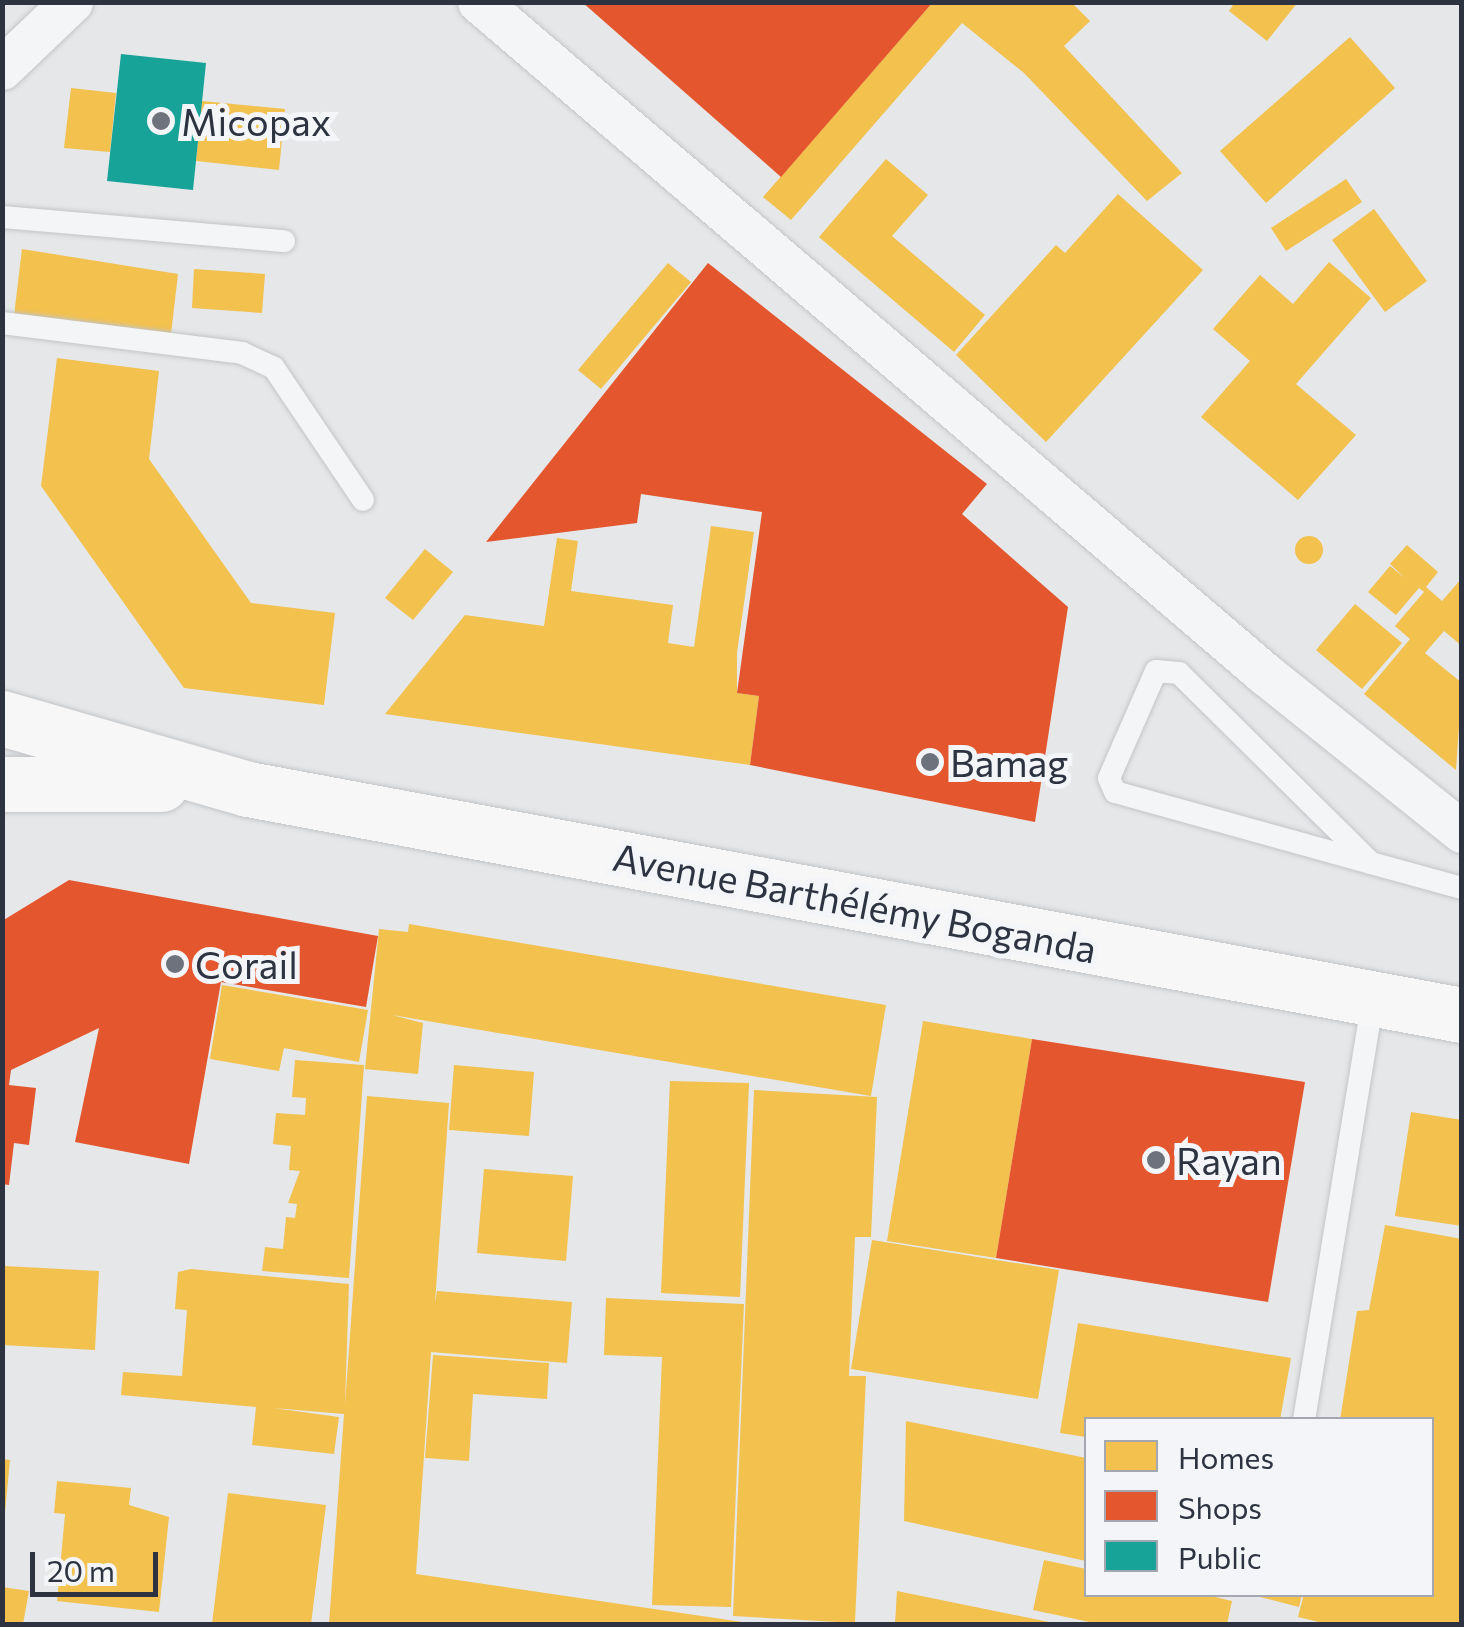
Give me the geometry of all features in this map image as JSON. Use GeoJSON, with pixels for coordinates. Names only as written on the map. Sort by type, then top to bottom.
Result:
{"type":"FeatureCollection","features":[{"type":"Feature","properties":{"kind":"main road","name":"Avenue Barthélémy Boganda"},"geometry":{"type":"LineString","coordinates":[[2,718],[248,790],[1462,1015]]}},
{"type":"Feature","properties":{"kind":"main road","name":"Avenue Barthélémy Boganda"},"geometry":{"type":"LineString","coordinates":[[2,784],[248,790]]}},
{"type":"Feature","properties":{"kind":"street"},"geometry":{"type":"LineString","coordinates":[[2,69],[72,2]]}},
{"type":"Feature","properties":{"kind":"street"},"geometry":{"type":"LineString","coordinates":[[479,2],[1265,674],[1462,832]]}},
{"type":"Feature","properties":{"kind":"lane"},"geometry":{"type":"LineString","coordinates":[[2,217],[284,241]]}},
{"type":"Feature","properties":{"kind":"lane"},"geometry":{"type":"LineString","coordinates":[[2,323],[242,353],[274,368],[363,500]]}},
{"type":"Feature","properties":{"kind":"lane"},"geometry":{"type":"LineString","coordinates":[[1372,863],[1179,672],[1156,670],[1110,778],[1115,792],[1462,888]]}},
{"type":"Feature","properties":{"kind":"lane"},"geometry":{"type":"LineString","coordinates":[[1304,1417],[1373,999]]}},
{"type":"Feature","properties":{"kind":"building: Homes"},"geometry":{"type":"Polygon","coordinates":[[[933,2],[1071,2],[1090,21],[1064,46],[1182,173],[1147,201],[1024,73],[962,23],[791,220],[763,197],[933,2]]]}},
{"type":"Feature","properties":{"kind":"building: Homes"},"geometry":{"type":"Polygon","coordinates":[[[1235,2],[1298,2],[1267,41],[1229,11],[1235,2]]]}},
{"type":"Feature","properties":{"kind":"building: Homes"},"geometry":{"type":"Polygon","coordinates":[[[1350,37],[1395,88],[1266,203],[1220,151],[1350,37]]]}},
{"type":"Feature","properties":{"kind":"building: Homes"},"geometry":{"type":"Polygon","coordinates":[[[71,88],[116,93],[110,152],[64,148],[71,88]]]}},
{"type":"Feature","properties":{"kind":"building: Homes"},"geometry":{"type":"Polygon","coordinates":[[[202,101],[285,109],[279,170],[196,161],[202,101]]]}},
{"type":"Feature","properties":{"kind":"building: Homes"},"geometry":{"type":"Polygon","coordinates":[[[886,159],[928,195],[892,236],[985,315],[954,352],[819,237],[886,159]]]}},
{"type":"Feature","properties":{"kind":"building: Homes"},"geometry":{"type":"Polygon","coordinates":[[[1346,179],[1362,202],[1286,251],[1271,228],[1346,179]]]}},
{"type":"Feature","properties":{"kind":"building: Homes"},"geometry":{"type":"Polygon","coordinates":[[[1118,194],[1203,270],[1046,442],[956,355],[1056,245],[1065,253],[1118,194]]]}},
{"type":"Feature","properties":{"kind":"building: Homes"},"geometry":{"type":"Polygon","coordinates":[[[1374,209],[1427,281],[1385,312],[1332,240],[1374,209]]]}},
{"type":"Feature","properties":{"kind":"building: Homes"},"geometry":{"type":"Polygon","coordinates":[[[22,249],[178,274],[170,343],[13,324],[22,249]]]}},
{"type":"Feature","properties":{"kind":"building: Homes"},"geometry":{"type":"Polygon","coordinates":[[[1329,262],[1371,298],[1296,384],[1356,435],[1298,500],[1201,417],[1250,361],[1213,329],[1260,275],[1293,304],[1329,262]]]}},
{"type":"Feature","properties":{"kind":"building: Homes"},"geometry":{"type":"Polygon","coordinates":[[[668,263],[691,282],[601,389],[578,370],[668,263]]]}},
{"type":"Feature","properties":{"kind":"building: Homes"},"geometry":{"type":"Polygon","coordinates":[[[194,269],[265,274],[262,313],[192,308],[194,269]]]}},
{"type":"Feature","properties":{"kind":"building: Homes"},"geometry":{"type":"Polygon","coordinates":[[[57,358],[159,371],[149,459],[251,603],[335,613],[324,705],[184,688],[41,486],[57,358]]]}},
{"type":"Feature","properties":{"kind":"building: Homes"},"geometry":{"type":"Polygon","coordinates":[[[711,526],[754,532],[737,653],[737,693],[759,696],[750,765],[385,714],[465,615],[544,626],[557,538],[578,541],[571,591],[673,605],[668,643],[694,647],[711,526]]]}},
{"type":"Feature","properties":{"kind":"building: Homes"},"geometry":{"type":"Polygon","coordinates":[[[1309,536],[1319,540],[1323,550],[1319,560],[1309,564],[1299,560],[1295,550],[1299,540],[1309,536]]]}},
{"type":"Feature","properties":{"kind":"building: Homes"},"geometry":{"type":"Polygon","coordinates":[[[1407,545],[1438,572],[1426,587],[1442,601],[1462,578],[1462,646],[1444,631],[1425,653],[1462,683],[1456,770],[1364,694],[1410,639],[1395,626],[1424,592],[1419,588],[1396,615],[1368,592],[1390,566],[1405,578],[1390,564],[1407,545]]]}},
{"type":"Feature","properties":{"kind":"building: Homes"},"geometry":{"type":"Polygon","coordinates":[[[425,549],[453,572],[413,620],[385,598],[425,549]]]}},
{"type":"Feature","properties":{"kind":"building: Homes"},"geometry":{"type":"Polygon","coordinates":[[[1355,604],[1402,643],[1362,689],[1316,650],[1355,604]]]}},
{"type":"Feature","properties":{"kind":"building: Homes"},"geometry":{"type":"Polygon","coordinates":[[[409,924],[886,1005],[871,1096],[392,1015],[423,1023],[418,1074],[365,1069],[379,929],[408,932],[409,924]]]}},
{"type":"Feature","properties":{"kind":"building: Homes"},"geometry":{"type":"Polygon","coordinates":[[[222,985],[368,1010],[359,1062],[284,1048],[279,1071],[210,1059],[222,985]]]}},
{"type":"Feature","properties":{"kind":"building: Homes"},"geometry":{"type":"Polygon","coordinates":[[[923,1021],[1032,1039],[996,1258],[887,1241],[923,1021]]]}},
{"type":"Feature","properties":{"kind":"building: Homes"},"geometry":{"type":"Polygon","coordinates":[[[295,1060],[364,1065],[349,1278],[262,1271],[265,1247],[283,1249],[286,1217],[295,1218],[297,1204],[288,1203],[300,1171],[289,1170],[291,1146],[273,1144],[276,1113],[305,1115],[306,1098],[292,1097],[295,1060]]]}},
{"type":"Feature","properties":{"kind":"building: Homes"},"geometry":{"type":"Polygon","coordinates":[[[454,1065],[534,1072],[529,1136],[449,1130],[454,1065]]]}},
{"type":"Feature","properties":{"kind":"building: Homes"},"geometry":{"type":"Polygon","coordinates":[[[670,1081],[749,1083],[740,1297],[661,1293],[670,1081]]]}},
{"type":"Feature","properties":{"kind":"building: Homes"},"geometry":{"type":"Polygon","coordinates":[[[754,1090],[877,1097],[871,1237],[855,1237],[849,1376],[866,1376],[855,1623],[733,1616],[754,1090]]]}},
{"type":"Feature","properties":{"kind":"building: Homes"},"geometry":{"type":"Polygon","coordinates":[[[367,1096],[449,1103],[435,1303],[437,1291],[572,1302],[567,1363],[431,1352],[416,1574],[756,1624],[329,1624],[344,1414],[273,1408],[339,1417],[334,1454],[252,1445],[256,1407],[121,1395],[123,1372],[182,1376],[187,1310],[175,1309],[178,1272],[191,1269],[349,1284],[345,1405],[367,1096]]]}},
{"type":"Feature","properties":{"kind":"building: Homes"},"geometry":{"type":"Polygon","coordinates":[[[1411,1112],[1462,1120],[1462,1226],[1395,1216],[1411,1112]]]}},
{"type":"Feature","properties":{"kind":"building: Homes"},"geometry":{"type":"Polygon","coordinates":[[[484,1169],[573,1176],[566,1261],[477,1253],[484,1169]]]}},
{"type":"Feature","properties":{"kind":"building: Homes"},"geometry":{"type":"Polygon","coordinates":[[[1385,1225],[1462,1239],[1462,1624],[1327,1624],[1298,1617],[1303,1597],[1434,1597],[1434,1417],[1340,1417],[1357,1311],[1369,1310],[1385,1225]]]}},
{"type":"Feature","properties":{"kind":"building: Homes"},"geometry":{"type":"Polygon","coordinates":[[[872,1240],[1059,1270],[1038,1399],[851,1369],[872,1240]]]}},
{"type":"Feature","properties":{"kind":"building: Homes"},"geometry":{"type":"Polygon","coordinates":[[[4,1266],[99,1271],[95,1350],[2,1345],[4,1266]]]}},
{"type":"Feature","properties":{"kind":"building: Homes"},"geometry":{"type":"Polygon","coordinates":[[[606,1298],[744,1304],[731,1607],[652,1605],[662,1357],[604,1355],[606,1298]]]}},
{"type":"Feature","properties":{"kind":"building: Homes"},"geometry":{"type":"Polygon","coordinates":[[[1078,1323],[1291,1358],[1281,1417],[1084,1417],[1084,1437],[1060,1433],[1078,1323]]]}},
{"type":"Feature","properties":{"kind":"building: Homes"},"geometry":{"type":"Polygon","coordinates":[[[433,1355],[549,1363],[547,1399],[473,1394],[469,1461],[425,1458],[433,1355]]]}},
{"type":"Feature","properties":{"kind":"building: Homes"},"geometry":{"type":"Polygon","coordinates":[[[906,1421],[1084,1458],[1084,1561],[904,1521],[906,1421]]]}},
{"type":"Feature","properties":{"kind":"building: Homes"},"geometry":{"type":"Polygon","coordinates":[[[2,1459],[10,1460],[5,1512],[2,1512],[2,1459]]]}},
{"type":"Feature","properties":{"kind":"building: Homes"},"geometry":{"type":"Polygon","coordinates":[[[57,1481],[131,1488],[129,1505],[169,1517],[159,1612],[57,1601],[65,1514],[54,1513],[57,1481]]]}},
{"type":"Feature","properties":{"kind":"building: Homes"},"geometry":{"type":"Polygon","coordinates":[[[228,1493],[326,1505],[311,1624],[212,1624],[228,1493]]]}},
{"type":"Feature","properties":{"kind":"building: Homes"},"geometry":{"type":"Polygon","coordinates":[[[1044,1560],[1084,1569],[1084,1597],[1215,1597],[1232,1601],[1227,1624],[1099,1624],[1033,1610],[1044,1560]]]}},
{"type":"Feature","properties":{"kind":"building: Homes"},"geometry":{"type":"Polygon","coordinates":[[[2,1587],[29,1591],[23,1624],[2,1624],[2,1587]]]}},
{"type":"Feature","properties":{"kind":"building: Homes"},"geometry":{"type":"Polygon","coordinates":[[[897,1591],[1054,1623],[1054,1624],[895,1624],[897,1591]]]}},
{"type":"Feature","properties":{"kind":"building: Homes"},"geometry":{"type":"Polygon","coordinates":[[[1260,1597],[1301,1597],[1299,1607],[1260,1597]]]}},
{"type":"Feature","properties":{"kind":"building: Shops"},"geometry":{"type":"Polygon","coordinates":[[[582,2],[933,2],[781,177],[582,2]]]}},
{"type":"Feature","properties":{"kind":"building: Shops"},"geometry":{"type":"Polygon","coordinates":[[[708,263],[987,484],[962,514],[1068,607],[1035,822],[750,765],[759,696],[737,693],[762,512],[641,494],[637,523],[486,542],[708,263]]]}},
{"type":"Feature","properties":{"kind":"building: Shops"},"geometry":{"type":"Polygon","coordinates":[[[69,880],[378,936],[366,1007],[221,982],[189,1164],[75,1142],[99,1028],[11,1070],[9,1085],[36,1088],[29,1145],[14,1143],[9,1185],[2,1184],[2,921],[69,880]]]}},
{"type":"Feature","properties":{"kind":"building: Shops"},"geometry":{"type":"Polygon","coordinates":[[[1032,1039],[1305,1082],[1268,1302],[996,1258],[1032,1039]]]}},
{"type":"Feature","properties":{"kind":"building: Public"},"geometry":{"type":"Polygon","coordinates":[[[121,54],[206,63],[193,190],[107,181],[121,54]]]}},
{"type":"Feature","properties":{"kind":"place","name":"Micopax"},"geometry":{"type":"Point","coordinates":[161,121]}},
{"type":"Feature","properties":{"kind":"place","name":"Bamag"},"geometry":{"type":"Point","coordinates":[930,762]}},
{"type":"Feature","properties":{"kind":"place","name":"Corail"},"geometry":{"type":"Point","coordinates":[175,964]}},
{"type":"Feature","properties":{"kind":"place","name":"Rayan"},"geometry":{"type":"Point","coordinates":[1156,1160]}}]}
